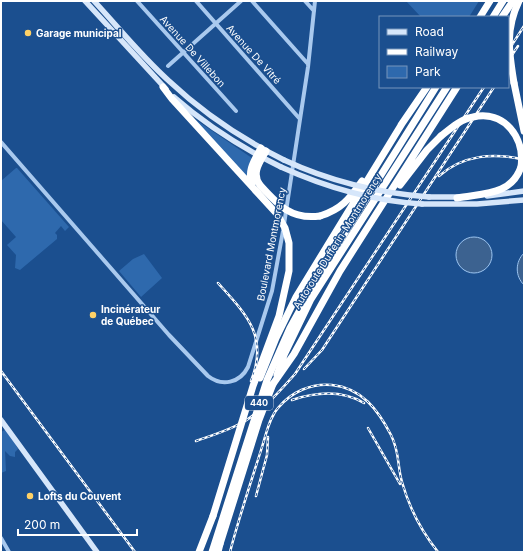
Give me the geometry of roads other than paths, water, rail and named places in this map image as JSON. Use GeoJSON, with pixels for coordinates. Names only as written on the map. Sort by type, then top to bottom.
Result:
{"type":"FeatureCollection","features":[{"type":"Feature","properties":{"kind":"highway"},"geometry":{"type":"LineString","coordinates":[[493,16],[503,1]]}},
{"type":"Feature","properties":{"kind":"highway"},"geometry":{"type":"LineString","coordinates":[[503,16],[513,1]]}},
{"type":"Feature","properties":{"kind":"highway"},"geometry":{"type":"LineString","coordinates":[[519,1],[510,24],[509,45],[514,83],[524,131]]}},
{"type":"Feature","properties":{"kind":"highway"},"geometry":{"type":"LineString","coordinates":[[480,16],[489,3]]}},
{"type":"Feature","properties":{"kind":"highway"},"geometry":{"type":"LineString","coordinates":[[163,87],[172,99],[257,188],[282,221],[289,243],[290,259],[286,288],[279,316],[253,386],[203,552]]}},
{"type":"Feature","properties":{"kind":"highway"},"geometry":{"type":"LineString","coordinates":[[264,150],[260,156],[256,170],[257,188],[289,212],[305,217],[320,216],[336,210],[350,198],[426,88]]}},
{"type":"Feature","properties":{"kind":"highway","name":"Autoroute Dufferin-Montmorency"},"geometry":{"type":"LineString","coordinates":[[212,552],[267,380],[290,328],[326,263],[435,88]]}},
{"type":"Feature","properties":{"kind":"highway","name":"Autoroute Dufferin-Montmorency"},"geometry":{"type":"LineString","coordinates":[[218,552],[259,420],[284,356],[326,263],[446,88]]}},
{"type":"Feature","properties":{"kind":"highway"},"geometry":{"type":"LineString","coordinates":[[274,384],[294,354],[340,271],[457,88]]}},
{"type":"Feature","properties":{"kind":"highway"},"geometry":{"type":"LineString","coordinates":[[364,235],[414,166],[441,136],[466,119],[474,116],[493,117],[506,123],[515,132],[522,144],[524,157],[514,181],[494,192],[457,198]]}},
{"type":"Feature","properties":{"kind":"highway"},"geometry":{"type":"LineString","coordinates":[[248,406],[276,338],[296,297],[326,263],[403,122]]}},
{"type":"Feature","properties":{"kind":"highway"},"geometry":{"type":"LineString","coordinates":[[200,552],[213,516]]}},
{"type":"Feature","properties":{"kind":"main road"},"geometry":{"type":"LineString","coordinates":[[85,1],[163,87],[206,123],[281,167],[348,191],[382,199],[422,204],[477,204],[524,200]]}},
{"type":"Feature","properties":{"kind":"main road"},"geometry":{"type":"LineString","coordinates":[[94,1],[178,90],[218,121],[264,150],[284,160],[319,174],[356,185],[400,194],[457,198],[524,191]]}},
{"type":"Feature","properties":{"kind":"main road"},"geometry":{"type":"LineString","coordinates":[[1,420],[97,552]]}},
{"type":"Feature","properties":{"kind":"street","name":"Avenue De Villebon"},"geometry":{"type":"LineString","coordinates":[[137,1],[236,111]]}},
{"type":"Feature","properties":{"kind":"street","name":"Avenue De Vitré"},"geometry":{"type":"LineString","coordinates":[[196,1],[299,119]]}},
{"type":"Feature","properties":{"kind":"street"},"geometry":{"type":"LineString","coordinates":[[168,66],[241,1]]}},
{"type":"Feature","properties":{"kind":"street"},"geometry":{"type":"LineString","coordinates":[[252,1],[308,64]]}},
{"type":"Feature","properties":{"kind":"street"},"geometry":{"type":"LineString","coordinates":[[305,1],[314,11]]}},
{"type":"Feature","properties":{"kind":"street","name":"Boulevard Montmorency"},"geometry":{"type":"LineString","coordinates":[[1,142],[169,335],[208,376],[224,383],[239,379],[245,374],[248,367],[268,305],[283,231],[308,64],[315,1]]}},
{"type":"Feature","properties":{"kind":"street"},"geometry":{"type":"LineString","coordinates":[[1,538],[3,545],[10,552]]}},
{"type":"Feature","properties":{"kind":"railway"},"geometry":{"type":"LineString","coordinates":[[509,49],[524,26]]}},
{"type":"Feature","properties":{"kind":"railway"},"geometry":{"type":"LineString","coordinates":[[509,60],[518,46]]}},
{"type":"Feature","properties":{"kind":"railway"},"geometry":{"type":"LineString","coordinates":[[196,441],[227,430],[245,421],[278,393],[295,374],[483,88]]}},
{"type":"Feature","properties":{"kind":"railway"},"geometry":{"type":"LineString","coordinates":[[304,369],[322,350],[493,88]]}},
{"type":"Feature","properties":{"kind":"railway"},"geometry":{"type":"LineString","coordinates":[[439,176],[458,164],[479,157],[501,156],[524,160]]}},
{"type":"Feature","properties":{"kind":"railway"},"geometry":{"type":"LineString","coordinates":[[218,283],[238,305],[252,327],[256,338],[256,365],[251,381]]}},
{"type":"Feature","properties":{"kind":"railway"},"geometry":{"type":"LineString","coordinates":[[1,371],[135,552]]}},
{"type":"Feature","properties":{"kind":"railway"},"geometry":{"type":"LineString","coordinates":[[230,552],[272,417],[283,402],[295,393],[309,387],[324,385],[343,387],[352,391],[368,402],[381,417],[394,441],[400,476],[408,501],[421,528],[438,552]]}},
{"type":"Feature","properties":{"kind":"railway"},"geometry":{"type":"LineString","coordinates":[[292,400],[310,395],[338,394],[364,403]]}},
{"type":"Feature","properties":{"kind":"railway"},"geometry":{"type":"LineString","coordinates":[[368,428],[400,484]]}},
{"type":"Feature","properties":{"kind":"railway"},"geometry":{"type":"LineString","coordinates":[[256,496],[267,455],[268,437]]}},
{"type":"Feature","properties":{"kind":"place","name":"Garage municipal"},"geometry":{"type":"Point","coordinates":[28,33]}},
{"type":"Feature","properties":{"kind":"place","name":"Incinérateur de Québec"},"geometry":{"type":"Point","coordinates":[93,315]}},
{"type":"Feature","properties":{"kind":"place","name":"Lofts du Couvent"},"geometry":{"type":"Point","coordinates":[30,496]}}]}
